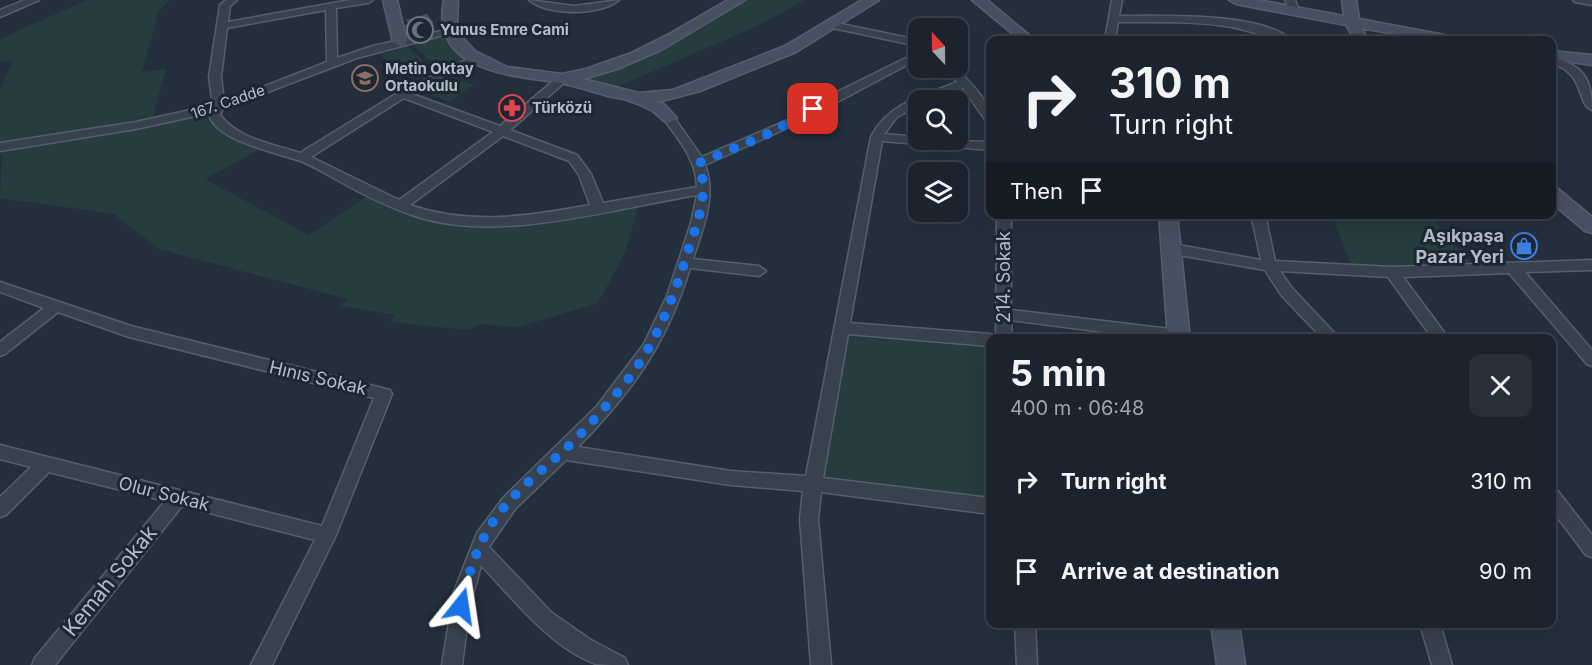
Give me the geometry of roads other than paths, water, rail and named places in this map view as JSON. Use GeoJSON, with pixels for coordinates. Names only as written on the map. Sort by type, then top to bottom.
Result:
{"type":"FeatureCollection","features":[{"type":"Feature","properties":{"kind":"main road"},"geometry":{"type":"LineString","coordinates":[[390,0],[400,42]]}},
{"type":"Feature","properties":{"kind":"main road"},"geometry":{"type":"LineString","coordinates":[[450,0],[447,13],[450,32],[461,47],[476,58],[501,70],[562,79],[630,97],[654,105],[669,118]]}},
{"type":"Feature","properties":{"kind":"main road"},"geometry":{"type":"LineString","coordinates":[[562,79],[603,71],[626,62],[681,34],[737,0]]}},
{"type":"Feature","properties":{"kind":"main road"},"geometry":{"type":"LineString","coordinates":[[630,97],[656,97],[681,92],[773,57],[805,42],[872,0]]}},
{"type":"Feature","properties":{"kind":"main road"},"geometry":{"type":"LineString","coordinates":[[979,0],[1023,36]]}},
{"type":"Feature","properties":{"kind":"main road"},"geometry":{"type":"LineString","coordinates":[[1236,0],[1292,5],[1352,23],[1427,36]]}},
{"type":"Feature","properties":{"kind":"main road"},"geometry":{"type":"LineString","coordinates":[[1349,0],[1352,23],[1360,36]]}},
{"type":"Feature","properties":{"kind":"main road"},"geometry":{"type":"LineString","coordinates":[[1556,56],[1592,60]]}},
{"type":"Feature","properties":{"kind":"main road"},"geometry":{"type":"LineString","coordinates":[[669,118],[669,105],[681,92]]}},
{"type":"Feature","properties":{"kind":"main road"},"geometry":{"type":"LineString","coordinates":[[1556,196],[1592,227]]}},
{"type":"Feature","properties":{"kind":"main road"},"geometry":{"type":"LineString","coordinates":[[1169,219],[1173,249],[1178,334]]}},
{"type":"Feature","properties":{"kind":"main road"},"geometry":{"type":"LineString","coordinates":[[1226,628],[1231,665]]}},
{"type":"Feature","properties":{"kind":"street"},"geometry":{"type":"LineString","coordinates":[[0,14],[34,0]]}},
{"type":"Feature","properties":{"kind":"street"},"geometry":{"type":"LineString","coordinates":[[232,0],[225,5],[215,78],[219,107],[214,115],[219,123],[228,129],[302,157],[400,206],[441,219],[467,223],[503,223],[705,190]]}},
{"type":"Feature","properties":{"kind":"street"},"geometry":{"type":"LineString","coordinates":[[223,26],[368,0]]}},
{"type":"Feature","properties":{"kind":"street"},"geometry":{"type":"LineString","coordinates":[[534,0],[561,9],[589,7],[614,0]]}},
{"type":"Feature","properties":{"kind":"street"},"geometry":{"type":"LineString","coordinates":[[1111,36],[1118,0]]}},
{"type":"Feature","properties":{"kind":"street"},"geometry":{"type":"LineString","coordinates":[[1578,0],[1592,2]]}},
{"type":"Feature","properties":{"kind":"street"},"geometry":{"type":"LineString","coordinates":[[331,6],[332,64]]}},
{"type":"Feature","properties":{"kind":"street"},"geometry":{"type":"LineString","coordinates":[[1114,19],[1224,24],[1277,36]]}},
{"type":"Feature","properties":{"kind":"street"},"geometry":{"type":"LineString","coordinates":[[832,25],[908,41]]}},
{"type":"Feature","properties":{"kind":"street","name":"167. Cadde"},"geometry":{"type":"LineString","coordinates":[[0,147],[171,119],[219,107],[332,64],[400,42],[410,42],[450,32]]}},
{"type":"Feature","properties":{"kind":"street"},"geometry":{"type":"LineString","coordinates":[[302,157],[404,94],[476,58]]}},
{"type":"Feature","properties":{"kind":"street"},"geometry":{"type":"LineString","coordinates":[[699,163],[774,131],[908,60]]}},
{"type":"Feature","properties":{"kind":"street"},"geometry":{"type":"LineString","coordinates":[[1556,61],[1568,65],[1581,77],[1592,106]]}},
{"type":"Feature","properties":{"kind":"street"},"geometry":{"type":"LineString","coordinates":[[960,78],[986,113]]}},
{"type":"Feature","properties":{"kind":"street"},"geometry":{"type":"LineString","coordinates":[[400,206],[502,130],[562,79]]}},
{"type":"Feature","properties":{"kind":"street"},"geometry":{"type":"LineString","coordinates":[[948,90],[965,83]]}},
{"type":"Feature","properties":{"kind":"street"},"geometry":{"type":"LineString","coordinates":[[404,94],[573,159],[585,174],[598,208]]}},
{"type":"Feature","properties":{"kind":"street"},"geometry":{"type":"LineString","coordinates":[[820,665],[809,519],[813,484],[877,137],[884,123],[893,113],[908,106]]}},
{"type":"Feature","properties":{"kind":"street"},"geometry":{"type":"LineString","coordinates":[[452,665],[453,642],[465,588],[478,549],[491,525],[509,500],[562,452],[625,383],[645,355],[673,300],[702,207],[705,190],[699,163],[669,118]]}},
{"type":"Feature","properties":{"kind":"street"},"geometry":{"type":"LineString","coordinates":[[877,137],[986,146]]}},
{"type":"Feature","properties":{"kind":"street","name":"214. Sokak"},"geometry":{"type":"LineString","coordinates":[[1004,219],[1004,334]]}},
{"type":"Feature","properties":{"kind":"street"},"geometry":{"type":"LineString","coordinates":[[1259,219],[1270,266],[1280,284],[1328,334]]}},
{"type":"Feature","properties":{"kind":"street"},"geometry":{"type":"LineString","coordinates":[[1173,249],[1270,266],[1392,272],[1592,265]]}},
{"type":"Feature","properties":{"kind":"street"},"geometry":{"type":"LineString","coordinates":[[684,263],[759,271]]}},
{"type":"Feature","properties":{"kind":"street"},"geometry":{"type":"LineString","coordinates":[[1514,269],[1592,360]]}},
{"type":"Feature","properties":{"kind":"street"},"geometry":{"type":"LineString","coordinates":[[1392,272],[1437,334]]}},
{"type":"Feature","properties":{"kind":"street","name":"Hınıs Sokak"},"geometry":{"type":"LineString","coordinates":[[0,287],[129,331],[384,394],[327,535],[261,665]]}},
{"type":"Feature","properties":{"kind":"street"},"geometry":{"type":"LineString","coordinates":[[0,350],[56,306]]}},
{"type":"Feature","properties":{"kind":"street"},"geometry":{"type":"LineString","coordinates":[[1004,314],[1155,334]]}},
{"type":"Feature","properties":{"kind":"street"},"geometry":{"type":"LineString","coordinates":[[841,328],[986,340]]}},
{"type":"Feature","properties":{"kind":"street","name":"Olur Sokak"},"geometry":{"type":"LineString","coordinates":[[0,452],[327,535]]}},
{"type":"Feature","properties":{"kind":"street"},"geometry":{"type":"LineString","coordinates":[[562,452],[731,478],[813,484],[986,506]]}},
{"type":"Feature","properties":{"kind":"street"},"geometry":{"type":"LineString","coordinates":[[0,508],[46,464]]}},
{"type":"Feature","properties":{"kind":"street","name":"Kemah Sokak"},"geometry":{"type":"LineString","coordinates":[[42,665],[178,498]]}},
{"type":"Feature","properties":{"kind":"street"},"geometry":{"type":"LineString","coordinates":[[1556,502],[1592,549]]}},
{"type":"Feature","properties":{"kind":"street"},"geometry":{"type":"LineString","coordinates":[[478,549],[545,620],[584,647],[618,665]]}},
{"type":"Feature","properties":{"kind":"street"},"geometry":{"type":"LineString","coordinates":[[1025,628],[1027,665]]}},
{"type":"Feature","properties":{"kind":"street"},"geometry":{"type":"LineString","coordinates":[[1431,628],[1442,665]]}},
{"type":"Feature","properties":{"kind":"place","name":"Yunus Emre Cami"},"geometry":{"type":"Point","coordinates":[420,30]}},
{"type":"Feature","properties":{"kind":"place","name":"Metin Oktay Ortaokulu"},"geometry":{"type":"Point","coordinates":[365,78]}},
{"type":"Feature","properties":{"kind":"place","name":"Türközü"},"geometry":{"type":"Point","coordinates":[512,108]}},
{"type":"Feature","properties":{"kind":"place","name":"Aşıkpaşa Pazar Yeri"},"geometry":{"type":"Point","coordinates":[1524,246]}}]}
